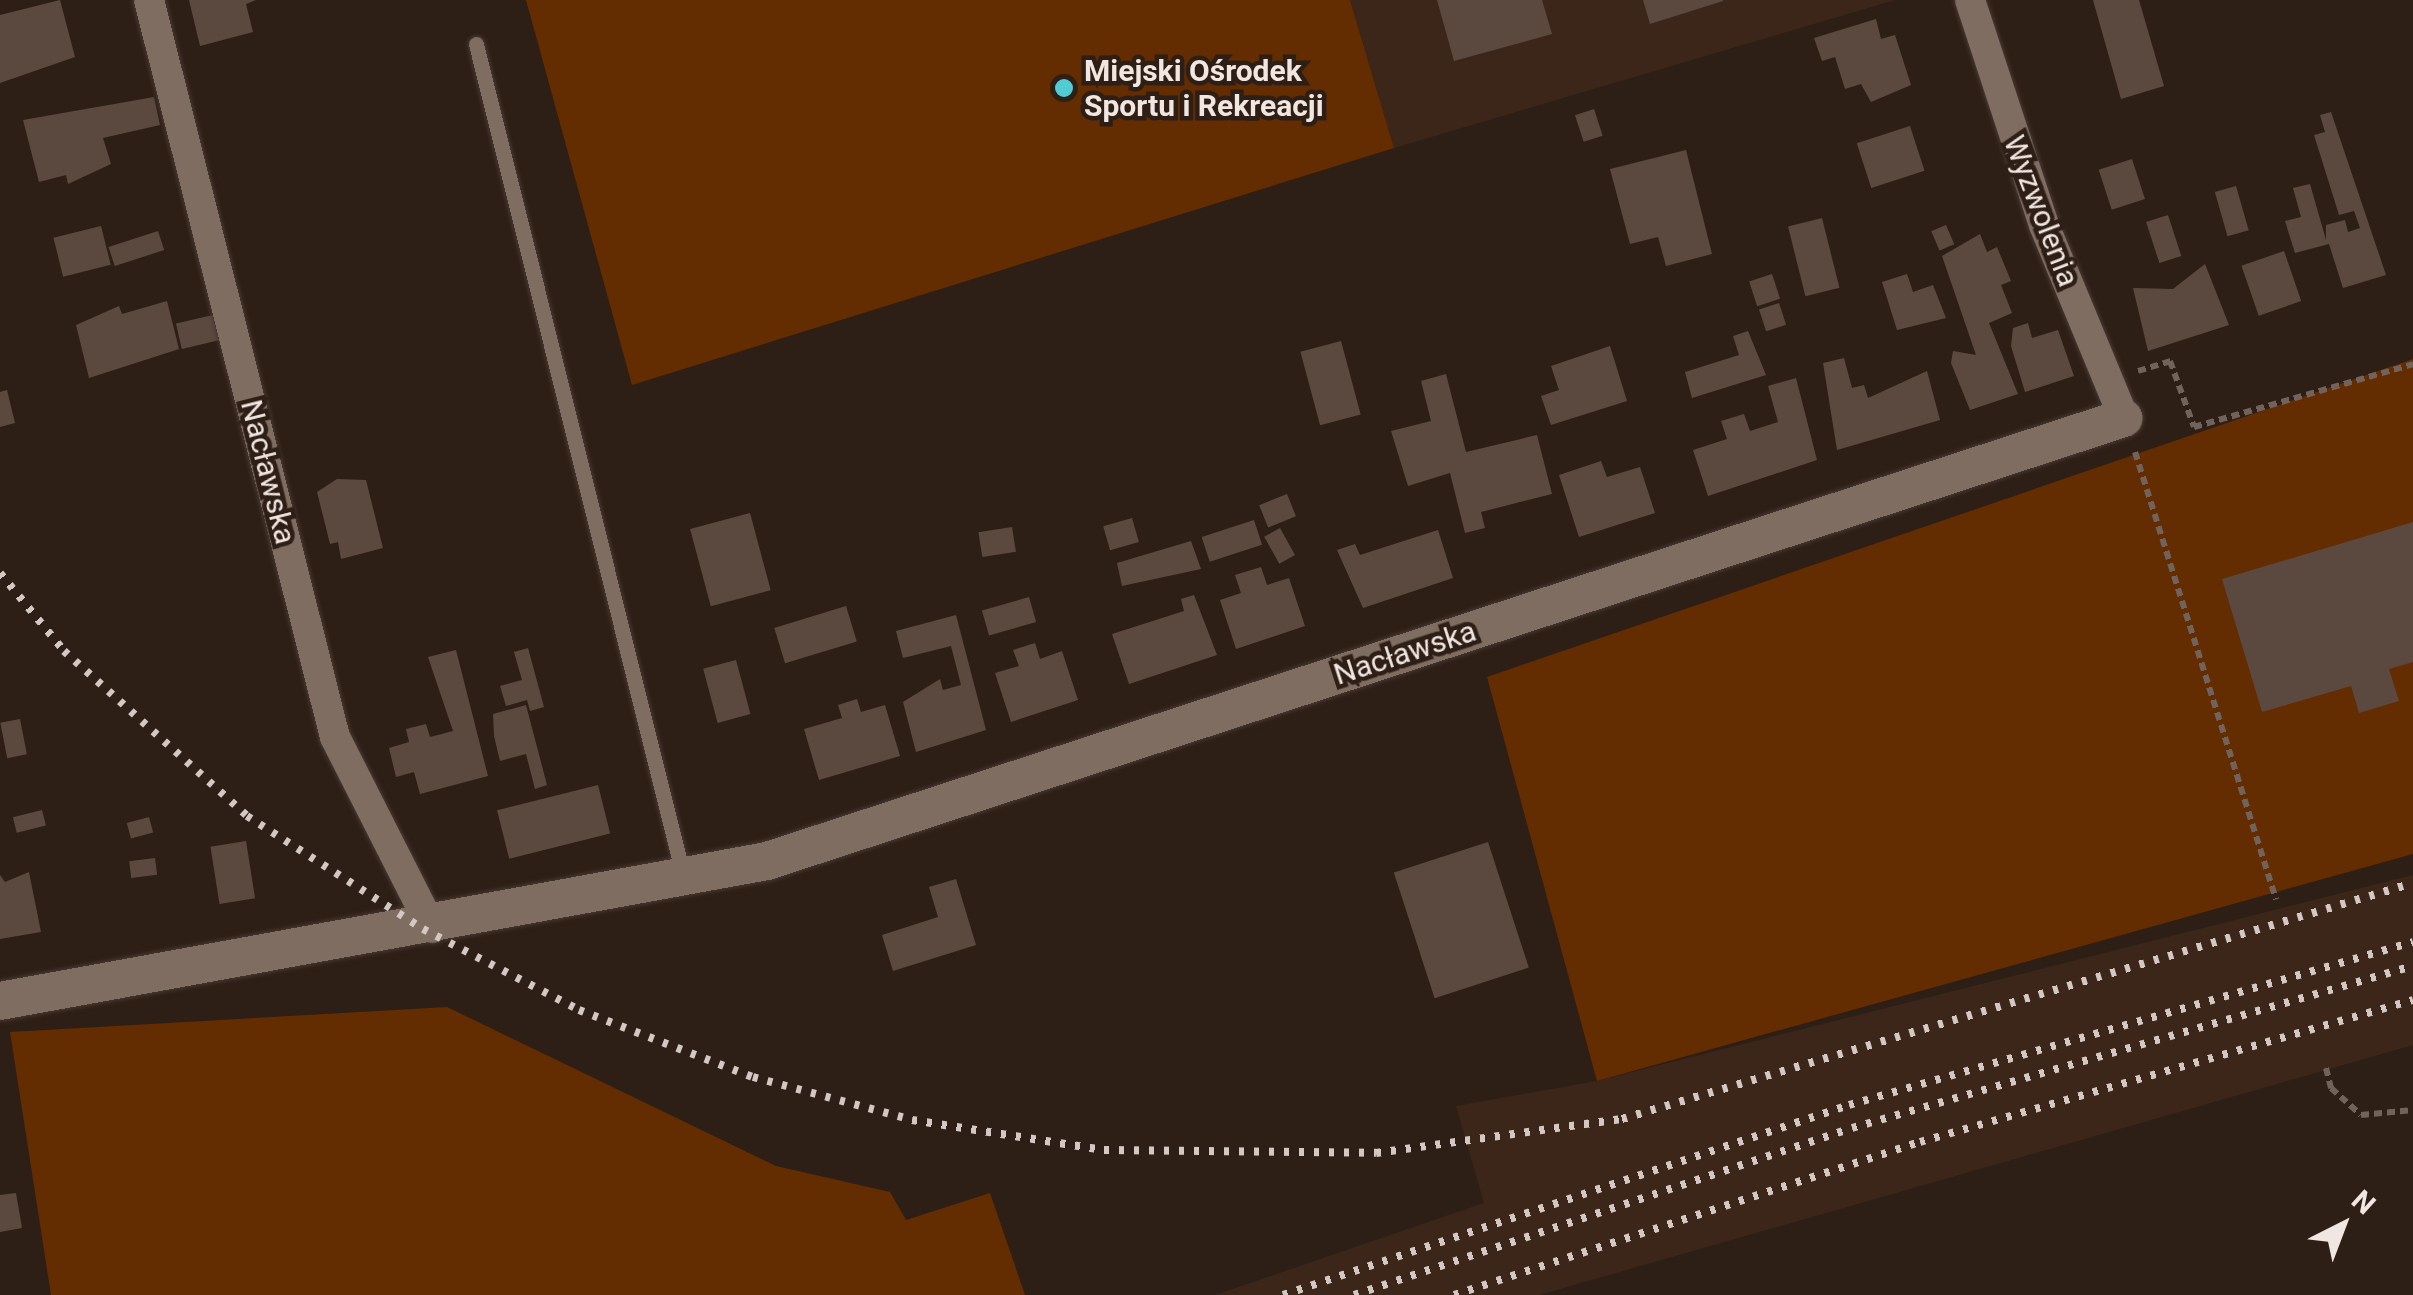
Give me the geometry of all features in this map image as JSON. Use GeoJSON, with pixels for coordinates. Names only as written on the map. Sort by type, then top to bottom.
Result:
{"type":"FeatureCollection","features":[{"type":"Feature","properties":{"kind":"street","name":"Nacławska"},"geometry":{"type":"LineString","coordinates":[[149,0],[335,737],[432,928]]}},
{"type":"Feature","properties":{"kind":"street","name":"Wyzwolenia"},"geometry":{"type":"LineString","coordinates":[[1970,0],[2044,225],[2129,433]]}},
{"type":"Feature","properties":{"kind":"street","name":"Nacławska"},"geometry":{"type":"LineString","coordinates":[[0,1001],[685,882],[2129,433]]}},
{"type":"Feature","properties":{"kind":"lane"},"geometry":{"type":"LineString","coordinates":[[476,44],[685,882]]}},
{"type":"Feature","properties":{"kind":"path"},"geometry":{"type":"LineString","coordinates":[[2108,381],[2170,361],[2194,427],[2413,364]]}},
{"type":"Feature","properties":{"kind":"path"},"geometry":{"type":"LineString","coordinates":[[2129,433],[2276,899]]}},
{"type":"Feature","properties":{"kind":"path"},"geometry":{"type":"LineString","coordinates":[[2326,1068],[2331,1088],[2361,1116],[2413,1110]]}},
{"type":"Feature","properties":{"kind":"shaded area"},"geometry":{"type":"Polygon","coordinates":[[[526,0],[1350,0],[1394,148],[632,385],[526,0]]]}},
{"type":"Feature","properties":{"kind":"shaded area"},"geometry":{"type":"Polygon","coordinates":[[[1350,0],[1895,0],[1394,148],[1350,0]]]}},
{"type":"Feature","properties":{"kind":"shaded area"},"geometry":{"type":"Polygon","coordinates":[[[2413,359],[2413,854],[1597,1081],[1487,677],[2413,359]]]}},
{"type":"Feature","properties":{"kind":"shaded area"},"geometry":{"type":"Polygon","coordinates":[[[2413,875],[2413,1045],[1539,1295],[1215,1295],[1484,1203],[1456,1106],[1597,1081],[2413,875]]]}},
{"type":"Feature","properties":{"kind":"shaded area"},"geometry":{"type":"Polygon","coordinates":[[[447,1007],[776,1166],[890,1192],[906,1220],[990,1193],[1025,1295],[51,1295],[10,1032],[447,1007]]]}},
{"type":"Feature","properties":{"kind":"building"},"geometry":{"type":"Polygon","coordinates":[[[60,0],[75,57],[0,83],[0,15],[60,0]]]}},
{"type":"Feature","properties":{"kind":"building"},"geometry":{"type":"Polygon","coordinates":[[[189,0],[256,0],[246,4],[253,32],[200,46],[189,0]]]}},
{"type":"Feature","properties":{"kind":"building"},"geometry":{"type":"Polygon","coordinates":[[[1437,0],[1542,0],[1552,34],[1454,61],[1437,0]]]}},
{"type":"Feature","properties":{"kind":"building"},"geometry":{"type":"Polygon","coordinates":[[[1643,0],[1723,0],[1723,1],[1650,24],[1643,0]]]}},
{"type":"Feature","properties":{"kind":"building"},"geometry":{"type":"Polygon","coordinates":[[[2093,0],[2139,0],[2164,86],[2121,99],[2093,0]]]}},
{"type":"Feature","properties":{"kind":"building"},"geometry":{"type":"Polygon","coordinates":[[[1876,19],[1881,39],[1895,35],[1911,85],[1871,102],[1861,84],[1845,89],[1835,57],[1822,61],[1814,38],[1876,19]]]}},
{"type":"Feature","properties":{"kind":"building"},"geometry":{"type":"Polygon","coordinates":[[[154,97],[160,125],[103,138],[111,164],[68,184],[66,175],[39,182],[23,120],[154,97]]]}},
{"type":"Feature","properties":{"kind":"building"},"geometry":{"type":"Polygon","coordinates":[[[1594,109],[1603,136],[1584,142],[1575,115],[1594,109]]]}},
{"type":"Feature","properties":{"kind":"building"},"geometry":{"type":"Polygon","coordinates":[[[2331,112],[2386,275],[2343,288],[2329,244],[2295,253],[2285,221],[2301,217],[2293,188],[2310,184],[2326,240],[2326,225],[2345,220],[2348,232],[2360,228],[2354,211],[2339,215],[2314,135],[2325,132],[2320,115],[2331,112]]]}},
{"type":"Feature","properties":{"kind":"building"},"geometry":{"type":"Polygon","coordinates":[[[1910,126],[1925,171],[1871,188],[1857,143],[1910,126]]]}},
{"type":"Feature","properties":{"kind":"building"},"geometry":{"type":"Polygon","coordinates":[[[1686,150],[1712,254],[1666,266],[1658,237],[1630,244],[1610,169],[1686,150]]]}},
{"type":"Feature","properties":{"kind":"building"},"geometry":{"type":"Polygon","coordinates":[[[2132,159],[2145,199],[2112,210],[2099,170],[2132,159]]]}},
{"type":"Feature","properties":{"kind":"building"},"geometry":{"type":"Polygon","coordinates":[[[2236,186],[2249,230],[2228,236],[2215,192],[2236,186]]]}},
{"type":"Feature","properties":{"kind":"building"},"geometry":{"type":"Polygon","coordinates":[[[2168,215],[2181,256],[2159,263],[2146,222],[2168,215]]]}},
{"type":"Feature","properties":{"kind":"building"},"geometry":{"type":"Polygon","coordinates":[[[1822,218],[1839,288],[1805,296],[1788,226],[1822,218]]]}},
{"type":"Feature","properties":{"kind":"building"},"geometry":{"type":"Polygon","coordinates":[[[1946,225],[1954,244],[1939,251],[1931,231],[1946,225]]]}},
{"type":"Feature","properties":{"kind":"building"},"geometry":{"type":"Polygon","coordinates":[[[101,226],[111,265],[63,277],[53,238],[101,226]]]}},
{"type":"Feature","properties":{"kind":"building"},"geometry":{"type":"Polygon","coordinates":[[[158,231],[164,250],[115,266],[109,247],[158,231]]]}},
{"type":"Feature","properties":{"kind":"building"},"geometry":{"type":"Polygon","coordinates":[[[1980,234],[1987,252],[1997,247],[2011,281],[2001,285],[2012,313],[1989,323],[2018,394],[1970,410],[1951,363],[1953,351],[1976,355],[1942,256],[1980,234]]]}},
{"type":"Feature","properties":{"kind":"building"},"geometry":{"type":"Polygon","coordinates":[[[2284,251],[2301,301],[2259,316],[2241,266],[2284,251]]]}},
{"type":"Feature","properties":{"kind":"building"},"geometry":{"type":"Polygon","coordinates":[[[2205,264],[2229,325],[2148,351],[2133,288],[2173,289],[2205,264]]]}},
{"type":"Feature","properties":{"kind":"building"},"geometry":{"type":"Polygon","coordinates":[[[1772,274],[1780,299],[1757,306],[1749,281],[1772,274]]]}},
{"type":"Feature","properties":{"kind":"building"},"geometry":{"type":"Polygon","coordinates":[[[1907,274],[1913,292],[1933,285],[1946,318],[1897,330],[1882,282],[1907,274]]]}},
{"type":"Feature","properties":{"kind":"building"},"geometry":{"type":"Polygon","coordinates":[[[167,301],[179,349],[89,378],[76,325],[119,306],[122,314],[167,301]]]}},
{"type":"Feature","properties":{"kind":"building"},"geometry":{"type":"Polygon","coordinates":[[[1779,303],[1786,325],[1766,331],[1759,309],[1779,303]]]}},
{"type":"Feature","properties":{"kind":"building"},"geometry":{"type":"Polygon","coordinates":[[[213,315],[219,340],[182,349],[176,324],[213,315]]]}},
{"type":"Feature","properties":{"kind":"building"},"geometry":{"type":"Polygon","coordinates":[[[2028,323],[2032,338],[2058,330],[2074,376],[2025,392],[2011,346],[2013,328],[2028,323]]]}},
{"type":"Feature","properties":{"kind":"building"},"geometry":{"type":"Polygon","coordinates":[[[1748,331],[1766,375],[1692,398],[1685,372],[1739,355],[1733,336],[1748,331]]]}},
{"type":"Feature","properties":{"kind":"building"},"geometry":{"type":"Polygon","coordinates":[[[1341,341],[1361,414],[1320,425],[1300,352],[1341,341]]]}},
{"type":"Feature","properties":{"kind":"building"},"geometry":{"type":"Polygon","coordinates":[[[1610,346],[1627,401],[1551,425],[1541,396],[1559,390],[1551,366],[1610,346]]]}},
{"type":"Feature","properties":{"kind":"building"},"geometry":{"type":"Polygon","coordinates":[[[1844,358],[1852,388],[1864,385],[1868,398],[1927,371],[1940,420],[1837,450],[1823,363],[1844,358]]]}},
{"type":"Feature","properties":{"kind":"building"},"geometry":{"type":"Polygon","coordinates":[[[1446,374],[1466,452],[1537,435],[1552,494],[1481,512],[1485,528],[1465,533],[1450,473],[1408,486],[1391,431],[1431,421],[1421,381],[1446,374]]]}},
{"type":"Feature","properties":{"kind":"building"},"geometry":{"type":"Polygon","coordinates":[[[1796,378],[1817,460],[1708,496],[1693,450],[1727,439],[1721,421],[1744,414],[1750,431],[1778,422],[1768,386],[1796,378]]]}},
{"type":"Feature","properties":{"kind":"building"},"geometry":{"type":"Polygon","coordinates":[[[7,390],[15,423],[0,427],[0,392],[7,390]]]}},
{"type":"Feature","properties":{"kind":"building"},"geometry":{"type":"Polygon","coordinates":[[[1601,461],[1607,477],[1640,467],[1655,513],[1579,537],[1559,475],[1601,461]]]}},
{"type":"Feature","properties":{"kind":"building"},"geometry":{"type":"Polygon","coordinates":[[[337,479],[366,480],[383,548],[341,559],[338,542],[330,544],[317,492],[337,479]]]}},
{"type":"Feature","properties":{"kind":"building"},"geometry":{"type":"Polygon","coordinates":[[[1287,494],[1296,516],[1268,527],[1259,505],[1287,494]]]}},
{"type":"Feature","properties":{"kind":"building"},"geometry":{"type":"Polygon","coordinates":[[[750,513],[771,590],[711,606],[690,529],[750,513]]]}},
{"type":"Feature","properties":{"kind":"building"},"geometry":{"type":"Polygon","coordinates":[[[1132,518],[1139,542],[1110,550],[1103,526],[1132,518]]]}},
{"type":"Feature","properties":{"kind":"building"},"geometry":{"type":"Polygon","coordinates":[[[1254,520],[1262,545],[1210,562],[1202,537],[1254,520]]]}},
{"type":"Feature","properties":{"kind":"building"},"geometry":{"type":"Polygon","coordinates":[[[2413,522],[2413,662],[2389,669],[2399,701],[2359,713],[2351,686],[2262,712],[2222,579],[2413,522]]]}},
{"type":"Feature","properties":{"kind":"building"},"geometry":{"type":"Polygon","coordinates":[[[1012,527],[1016,552],[982,557],[978,532],[1012,527]]]}},
{"type":"Feature","properties":{"kind":"building"},"geometry":{"type":"Polygon","coordinates":[[[1280,528],[1295,555],[1279,564],[1264,537],[1280,528]]]}},
{"type":"Feature","properties":{"kind":"building"},"geometry":{"type":"Polygon","coordinates":[[[1438,530],[1453,578],[1363,608],[1337,550],[1355,544],[1360,555],[1438,530]]]}},
{"type":"Feature","properties":{"kind":"building"},"geometry":{"type":"Polygon","coordinates":[[[1191,541],[1201,569],[1122,586],[1117,563],[1191,541]]]}},
{"type":"Feature","properties":{"kind":"building"},"geometry":{"type":"Polygon","coordinates":[[[1261,567],[1267,585],[1289,578],[1305,626],[1236,649],[1220,600],[1241,593],[1235,575],[1261,567]]]}},
{"type":"Feature","properties":{"kind":"building"},"geometry":{"type":"Polygon","coordinates":[[[1194,595],[1217,655],[1129,684],[1112,634],[1184,611],[1181,599],[1194,595]]]}},
{"type":"Feature","properties":{"kind":"building"},"geometry":{"type":"Polygon","coordinates":[[[1029,597],[1036,622],[989,635],[982,611],[1029,597]]]}},
{"type":"Feature","properties":{"kind":"building"},"geometry":{"type":"Polygon","coordinates":[[[846,606],[857,641],[785,663],[774,628],[846,606]]]}},
{"type":"Feature","properties":{"kind":"building"},"geometry":{"type":"Polygon","coordinates":[[[956,615],[986,730],[916,752],[903,702],[940,679],[943,690],[961,685],[951,646],[903,658],[896,631],[956,615]]]}},
{"type":"Feature","properties":{"kind":"building"},"geometry":{"type":"Polygon","coordinates":[[[1035,643],[1040,659],[1062,651],[1078,700],[1011,722],[995,673],[1019,666],[1013,650],[1035,643]]]}},
{"type":"Feature","properties":{"kind":"building"},"geometry":{"type":"Polygon","coordinates":[[[528,648],[544,707],[530,711],[527,700],[506,706],[500,686],[522,680],[514,652],[528,648]]]}},
{"type":"Feature","properties":{"kind":"building"},"geometry":{"type":"Polygon","coordinates":[[[456,650],[488,776],[420,794],[414,772],[396,777],[389,748],[409,742],[406,729],[426,724],[430,737],[453,731],[428,657],[456,650]]]}},
{"type":"Feature","properties":{"kind":"building"},"geometry":{"type":"Polygon","coordinates":[[[736,660],[750,714],[718,723],[703,669],[736,660]]]}},
{"type":"Feature","properties":{"kind":"building"},"geometry":{"type":"Polygon","coordinates":[[[857,699],[861,712],[885,705],[900,756],[819,780],[804,729],[842,718],[838,705],[857,699]]]}},
{"type":"Feature","properties":{"kind":"building"},"geometry":{"type":"Polygon","coordinates":[[[526,705],[547,785],[535,789],[526,754],[500,761],[494,736],[493,714],[526,705]]]}},
{"type":"Feature","properties":{"kind":"building"},"geometry":{"type":"Polygon","coordinates":[[[20,719],[27,754],[7,758],[0,723],[20,719]]]}},
{"type":"Feature","properties":{"kind":"building"},"geometry":{"type":"Polygon","coordinates":[[[598,785],[610,834],[509,859],[497,810],[598,785]]]}},
{"type":"Feature","properties":{"kind":"building"},"geometry":{"type":"Polygon","coordinates":[[[42,810],[46,826],[17,833],[13,817],[42,810]]]}},
{"type":"Feature","properties":{"kind":"building"},"geometry":{"type":"Polygon","coordinates":[[[149,817],[153,832],[131,838],[127,823],[149,817]]]}},
{"type":"Feature","properties":{"kind":"building"},"geometry":{"type":"Polygon","coordinates":[[[246,841],[255,898],[220,904],[210,847],[246,841]]]}},
{"type":"Feature","properties":{"kind":"building"},"geometry":{"type":"Polygon","coordinates":[[[1488,842],[1529,968],[1435,998],[1394,873],[1488,842]]]}},
{"type":"Feature","properties":{"kind":"building"},"geometry":{"type":"Polygon","coordinates":[[[155,858],[157,875],[131,878],[129,861],[155,858]]]}},
{"type":"Feature","properties":{"kind":"building"},"geometry":{"type":"Polygon","coordinates":[[[29,872],[41,932],[0,939],[0,875],[5,882],[29,872]]]}},
{"type":"Feature","properties":{"kind":"building"},"geometry":{"type":"Polygon","coordinates":[[[956,879],[976,945],[893,971],[882,935],[938,917],[929,887],[956,879]]]}},
{"type":"Feature","properties":{"kind":"building"},"geometry":{"type":"Polygon","coordinates":[[[16,1193],[22,1228],[0,1232],[0,1195],[16,1193]]]}},
{"type":"Feature","properties":{"kind":"railway"},"geometry":{"type":"LineString","coordinates":[[0,573],[64,651],[247,816],[423,929],[579,1010],[753,1077],[912,1120],[1104,1150],[1376,1153],[1622,1119],[2413,883]]}},
{"type":"Feature","properties":{"kind":"railway"},"geometry":{"type":"LineString","coordinates":[[1283,1295],[1849,1105],[2413,942]]}},
{"type":"Feature","properties":{"kind":"railway"},"geometry":{"type":"LineString","coordinates":[[1354,1295],[1852,1128],[2413,966]]}},
{"type":"Feature","properties":{"kind":"railway"},"geometry":{"type":"LineString","coordinates":[[1454,1295],[1920,1142],[2413,1000]]}},
{"type":"Feature","properties":{"kind":"place","name":"Miejski Ośrodek Sportu i Rekreacji"},"geometry":{"type":"Point","coordinates":[1064,88]}}]}
